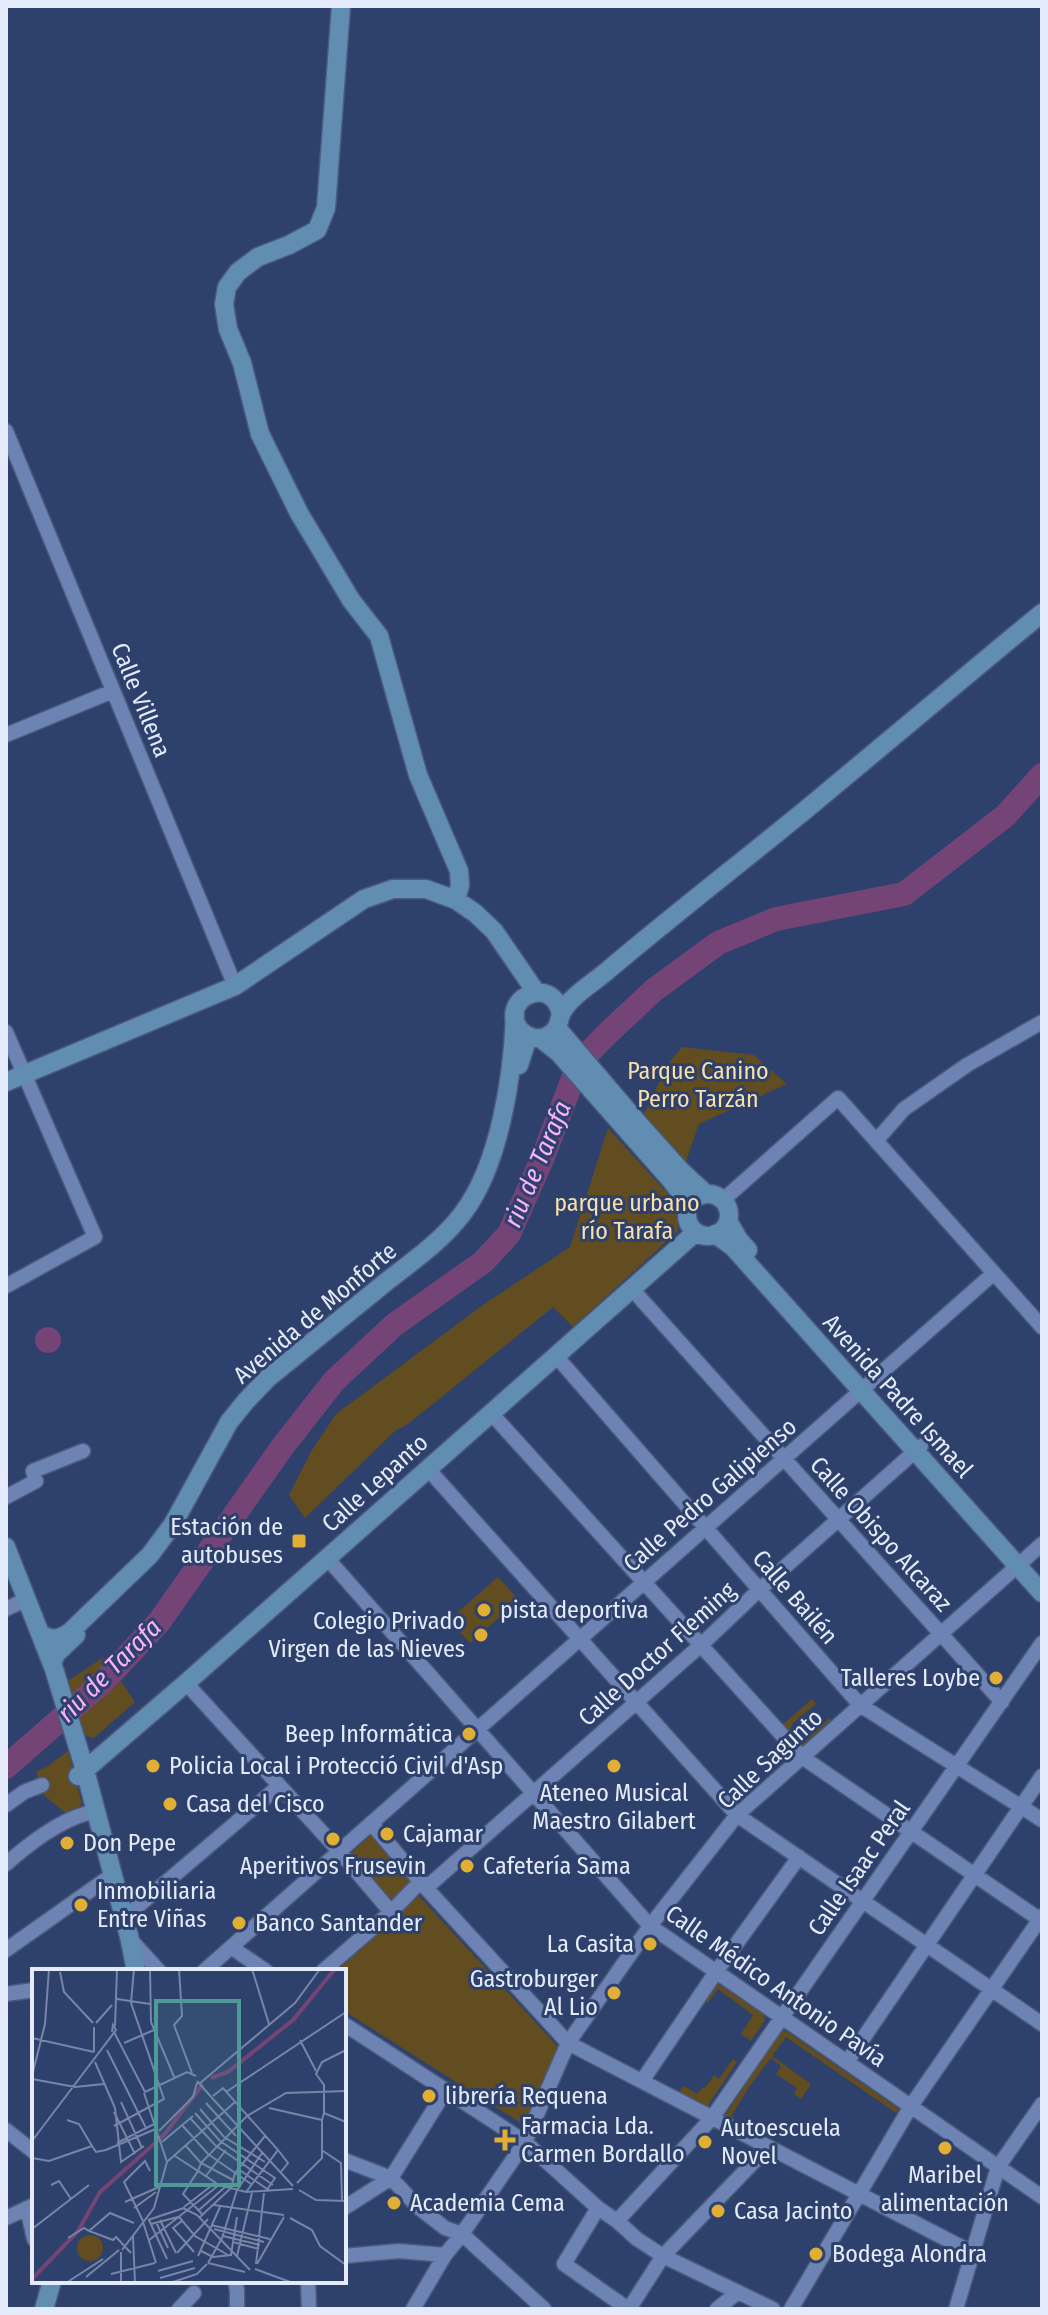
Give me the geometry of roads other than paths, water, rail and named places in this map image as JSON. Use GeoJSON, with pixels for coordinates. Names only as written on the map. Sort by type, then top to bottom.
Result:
{"type":"FeatureCollection","features":[{"type":"Feature","properties":{"kind":"street"},"geometry":{"type":"LineString","coordinates":[[341,6],[326,208],[317,230],[258,257],[238,272],[227,287],[224,304],[228,329],[242,363],[260,434],[299,513],[351,600],[379,636],[418,775],[459,871],[460,885],[456,900]]}},
{"type":"Feature","properties":{"kind":"street","name":"Calle Villena"},"geometry":{"type":"LineString","coordinates":[[6,431],[235,986]]}},
{"type":"Feature","properties":{"kind":"street"},"geometry":{"type":"LineString","coordinates":[[536,1037],[550,1034],[573,1000],[1042,613]]}},
{"type":"Feature","properties":{"kind":"street"},"geometry":{"type":"LineString","coordinates":[[6,735],[113,691]]}},
{"type":"Feature","properties":{"kind":"street"},"geometry":{"type":"LineString","coordinates":[[6,1082],[235,986],[364,899],[393,889],[426,889],[456,900],[494,931],[530,1001],[519,1028],[559,1053],[690,1205]]}},
{"type":"Feature","properties":{"kind":"street"},"geometry":{"type":"LineString","coordinates":[[530,1001],[566,991],[648,936]]}},
{"type":"Feature","properties":{"kind":"street"},"geometry":{"type":"LineString","coordinates":[[530,1001],[557,1002],[559,1021],[661,1148],[714,1197],[728,1209],[713,1229],[688,1219],[694,1200],[714,1197],[838,1098],[1042,1327]]}},
{"type":"Feature","properties":{"kind":"street","name":"Avenida de Monforte"},"geometry":{"type":"LineString","coordinates":[[42,1635],[59,1639],[70,1632],[150,1555],[173,1524],[229,1422],[268,1378],[417,1258],[464,1212],[490,1158],[530,1001]]}},
{"type":"Feature","properties":{"kind":"street"},"geometry":{"type":"LineString","coordinates":[[876,1141],[904,1109],[967,1065],[1042,1022]]}},
{"type":"Feature","properties":{"kind":"street"},"geometry":{"type":"LineString","coordinates":[[6,1032],[95,1237],[6,1286]]}},
{"type":"Feature","properties":{"kind":"street","name":"Avenida de Monforte"},"geometry":{"type":"LineString","coordinates":[[49,1663],[155,1561],[250,1406],[273,1383],[451,1237],[468,1217],[483,1193],[494,1165],[505,1131],[521,1056],[526,1043],[536,1037]]}},
{"type":"Feature","properties":{"kind":"street","name":"Calle Lepanto"},"geometry":{"type":"LineString","coordinates":[[81,1773],[632,1289],[713,1229]]}},
{"type":"Feature","properties":{"kind":"street","name":"Avenida Padre Ismael"},"geometry":{"type":"LineString","coordinates":[[713,1229],[865,1388],[1021,1563],[1042,1593]]}},
{"type":"Feature","properties":{"kind":"street","name":"Calle Pedro Galipienso"},"geometry":{"type":"LineString","coordinates":[[206,1969],[994,1273]]}},
{"type":"Feature","properties":{"kind":"street","name":"Calle Obispo Alcaraz"},"geometry":{"type":"LineString","coordinates":[[632,1289],[1002,1702]]}},
{"type":"Feature","properties":{"kind":"street","name":"Calle Bailén"},"geometry":{"type":"LineString","coordinates":[[556,1356],[860,1705],[1042,1820]]}},
{"type":"Feature","properties":{"kind":"street"},"geometry":{"type":"LineString","coordinates":[[491,1413],[802,1757],[1041,1918],[911,2106],[791,2309]]}},
{"type":"Feature","properties":{"kind":"street","name":"Calle Doctor Fleming"},"geometry":{"type":"LineString","coordinates":[[325,1969],[534,1794],[919,1448]]}},
{"type":"Feature","properties":{"kind":"street"},"geometry":{"type":"LineString","coordinates":[[6,1497],[36,1481],[33,1471],[83,1451]]}},
{"type":"Feature","properties":{"kind":"street"},"geometry":{"type":"LineString","coordinates":[[428,1469],[737,1815],[1042,2024]]}},
{"type":"Feature","properties":{"kind":"street","name":"Calle Sagunto"},"geometry":{"type":"LineString","coordinates":[[413,2309],[445,2255],[525,2142],[568,2043],[650,1926],[737,1815],[1042,1544]]}},
{"type":"Feature","properties":{"kind":"street"},"geometry":{"type":"LineString","coordinates":[[6,1547],[18,1604],[42,1635],[136,1969]]}},
{"type":"Feature","properties":{"kind":"street","name":"Calle Médico Antonio Pavía"},"geometry":{"type":"LineString","coordinates":[[327,1558],[650,1926],[1042,2197]]}},
{"type":"Feature","properties":{"kind":"street","name":"Avenida Padre Ismael"},"geometry":{"type":"LineString","coordinates":[[1021,1563],[1042,1580]]}},
{"type":"Feature","properties":{"kind":"street"},"geometry":{"type":"LineString","coordinates":[[6,1568],[18,1604],[49,1663]]}},
{"type":"Feature","properties":{"kind":"street","name":"Calle Isaac Peral"},"geometry":{"type":"LineString","coordinates":[[617,2221],[712,2118],[1042,1643]]}},
{"type":"Feature","properties":{"kind":"street"},"geometry":{"type":"LineString","coordinates":[[186,1683],[391,1912]]}},
{"type":"Feature","properties":{"kind":"street"},"geometry":{"type":"LineString","coordinates":[[81,1773],[127,1969]]}},
{"type":"Feature","properties":{"kind":"street"},"geometry":{"type":"LineString","coordinates":[[847,2062],[1042,1776]]}},
{"type":"Feature","properties":{"kind":"street"},"geometry":{"type":"LineString","coordinates":[[6,1805],[24,1792],[42,1785]]}},
{"type":"Feature","properties":{"kind":"street"},"geometry":{"type":"LineString","coordinates":[[126,1927],[279,1786]]}},
{"type":"Feature","properties":{"kind":"street"},"geometry":{"type":"LineString","coordinates":[[6,1864],[70,1819],[88,1813]]}},
{"type":"Feature","properties":{"kind":"street"},"geometry":{"type":"LineString","coordinates":[[371,1823],[568,2043],[973,2253]]}},
{"type":"Feature","properties":{"kind":"street"},"geometry":{"type":"LineString","coordinates":[[642,2081],[799,1857]]}},
{"type":"Feature","properties":{"kind":"street"},"geometry":{"type":"LineString","coordinates":[[6,1950],[105,1880]]}},
{"type":"Feature","properties":{"kind":"street"},"geometry":{"type":"LineString","coordinates":[[126,1927],[158,1969]]}},
{"type":"Feature","properties":{"kind":"street"},"geometry":{"type":"LineString","coordinates":[[231,1947],[263,1969]]}},
{"type":"Feature","properties":{"kind":"street"},"geometry":{"type":"LineString","coordinates":[[6,1994],[32,1990]]}},
{"type":"Feature","properties":{"kind":"street"},"geometry":{"type":"LineString","coordinates":[[346,2025],[525,2142],[637,2239],[663,2256],[773,2309]]}},
{"type":"Feature","properties":{"kind":"street"},"geometry":{"type":"LineString","coordinates":[[346,2207],[391,2178],[446,2090]]}},
{"type":"Feature","properties":{"kind":"street"},"geometry":{"type":"LineString","coordinates":[[956,2309],[998,2167],[1036,2124],[1042,2104]]}},
{"type":"Feature","properties":{"kind":"street"},"geometry":{"type":"LineString","coordinates":[[6,2130],[32,2150]]}},
{"type":"Feature","properties":{"kind":"street"},"geometry":{"type":"LineString","coordinates":[[598,2208],[564,2264],[628,2309],[663,2256],[768,2147]]}},
{"type":"Feature","properties":{"kind":"street"},"geometry":{"type":"LineString","coordinates":[[346,2161],[391,2178],[427,2214],[445,2228],[462,2234],[544,2309]]}},
{"type":"Feature","properties":{"kind":"street"},"geometry":{"type":"LineString","coordinates":[[6,2218],[30,2207]]}},
{"type":"Feature","properties":{"kind":"street"},"geometry":{"type":"LineString","coordinates":[[346,2256],[399,2251],[445,2255]]}},
{"type":"Feature","properties":{"kind":"street"},"geometry":{"type":"LineString","coordinates":[[235,2283],[237,2309]]}},
{"type":"Feature","properties":{"kind":"street"},"geometry":{"type":"LineString","coordinates":[[308,2283],[309,2309]]}},
{"type":"Feature","properties":{"kind":"street"},"geometry":{"type":"LineString","coordinates":[[717,2309],[738,2292]]}},
{"type":"Feature","properties":{"kind":"street"},"geometry":{"type":"LineString","coordinates":[[179,2309],[194,2293]]}},
{"type":"Feature","properties":{"kind":"waterway","name":"riu de Tarafa"},"geometry":{"type":"LineString","coordinates":[[6,1767],[104,1681],[159,1622],[283,1446],[334,1381],[394,1325],[483,1262],[509,1234],[579,1063],[607,1034],[654,990],[718,943],[776,919],[904,894],[1005,816],[1042,775]]}},
{"type":"Feature","properties":{"kind":"place","name":"Estación de autobuses"},"geometry":{"type":"Point","coordinates":[299,1541]}},
{"type":"Feature","properties":{"kind":"place","name":"pista deportiva"},"geometry":{"type":"Point","coordinates":[484,1610]}},
{"type":"Feature","properties":{"kind":"place","name":"Colegio Privado Virgen de las Nieves"},"geometry":{"type":"Point","coordinates":[481,1635]}},
{"type":"Feature","properties":{"kind":"place","name":"Talleres Loybe"},"geometry":{"type":"Point","coordinates":[996,1678]}},
{"type":"Feature","properties":{"kind":"place","name":"Beep Informática"},"geometry":{"type":"Point","coordinates":[469,1734]}},
{"type":"Feature","properties":{"kind":"place","name":"Policia Local i Protecció Civil d'Asp"},"geometry":{"type":"Point","coordinates":[153,1766]}},
{"type":"Feature","properties":{"kind":"place","name":"Ateneo Musical Maestro Gilabert"},"geometry":{"type":"Point","coordinates":[614,1766]}},
{"type":"Feature","properties":{"kind":"place","name":"Casa del Cisco"},"geometry":{"type":"Point","coordinates":[170,1804]}},
{"type":"Feature","properties":{"kind":"place","name":"Cajamar"},"geometry":{"type":"Point","coordinates":[387,1834]}},
{"type":"Feature","properties":{"kind":"place","name":"Aperitivos Frusevin"},"geometry":{"type":"Point","coordinates":[333,1839]}},
{"type":"Feature","properties":{"kind":"place","name":"Don Pepe"},"geometry":{"type":"Point","coordinates":[67,1843]}},
{"type":"Feature","properties":{"kind":"place","name":"Cafetería Sama"},"geometry":{"type":"Point","coordinates":[467,1866]}},
{"type":"Feature","properties":{"kind":"place","name":"Inmobiliaria Entre Viñas"},"geometry":{"type":"Point","coordinates":[81,1905]}},
{"type":"Feature","properties":{"kind":"place","name":"Banco Santander"},"geometry":{"type":"Point","coordinates":[239,1923]}},
{"type":"Feature","properties":{"kind":"place","name":"La Casita"},"geometry":{"type":"Point","coordinates":[650,1944]}},
{"type":"Feature","properties":{"kind":"place","name":"Gastroburger Al Lio"},"geometry":{"type":"Point","coordinates":[614,1993]}},
{"type":"Feature","properties":{"kind":"place","name":"librería Requena"},"geometry":{"type":"Point","coordinates":[429,2096]}},
{"type":"Feature","properties":{"kind":"place","name":"Farmacia Lda. Carmen Bordallo"},"geometry":{"type":"Point","coordinates":[505,2140]}},
{"type":"Feature","properties":{"kind":"place","name":"Autoescuela Novel"},"geometry":{"type":"Point","coordinates":[705,2142]}},
{"type":"Feature","properties":{"kind":"place","name":"Maribel alimentación"},"geometry":{"type":"Point","coordinates":[945,2148]}},
{"type":"Feature","properties":{"kind":"place","name":"Academia Cema"},"geometry":{"type":"Point","coordinates":[394,2203]}},
{"type":"Feature","properties":{"kind":"place","name":"Casa Jacinto"},"geometry":{"type":"Point","coordinates":[718,2211]}},
{"type":"Feature","properties":{"kind":"place","name":"Bodega Alondra"},"geometry":{"type":"Point","coordinates":[816,2254]}},
{"type":"Feature","properties":{"kind":"park label","name":"Parque Canino Perro Tarzán"},"geometry":{"type":"Point","coordinates":[698,1085]}},
{"type":"Feature","properties":{"kind":"park label","name":"parque urbano río Tarafa"},"geometry":{"type":"Point","coordinates":[627,1217]}}]}
